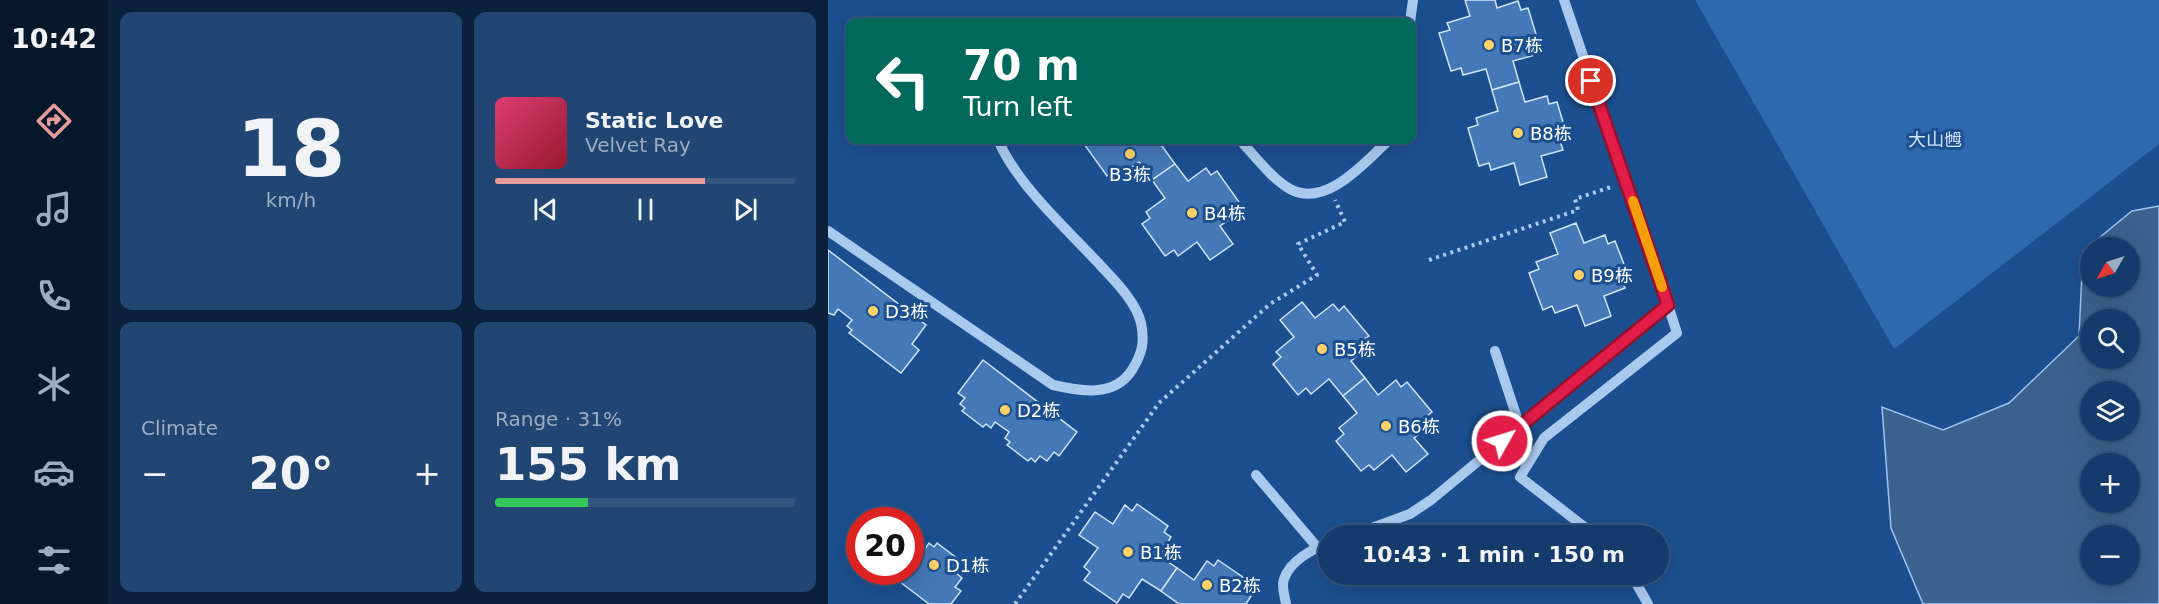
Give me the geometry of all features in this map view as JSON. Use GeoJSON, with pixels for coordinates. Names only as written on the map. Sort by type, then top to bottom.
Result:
{"type":"FeatureCollection","features":[{"type":"Feature","properties":{"kind":"lane"},"geometry":{"type":"LineString","coordinates":[[1411,18],[1413,0]]}},
{"type":"Feature","properties":{"kind":"lane"},"geometry":{"type":"LineString","coordinates":[[1564,0],[1677,333],[1544,438],[1520,477],[1582,525]]}},
{"type":"Feature","properties":{"kind":"lane"},"geometry":{"type":"LineString","coordinates":[[828,231],[1053,385],[1083,392],[1110,389],[1130,373],[1143,350],[1141,321],[1122,289],[1023,179],[1001,144]]}},
{"type":"Feature","properties":{"kind":"lane"},"geometry":{"type":"LineString","coordinates":[[1244,144],[1290,189],[1305,193],[1329,189],[1350,176],[1385,144]]}},
{"type":"Feature","properties":{"kind":"lane"},"geometry":{"type":"LineString","coordinates":[[1380,525],[1410,514],[1431,500],[1668,305]]}},
{"type":"Feature","properties":{"kind":"lane"},"geometry":{"type":"LineString","coordinates":[[1495,351],[1520,427]]}},
{"type":"Feature","properties":{"kind":"lane"},"geometry":{"type":"LineString","coordinates":[[1256,475],[1317,547],[1291,565],[1283,581],[1286,604]]}},
{"type":"Feature","properties":{"kind":"lane"},"geometry":{"type":"LineString","coordinates":[[1637,585],[1648,604]]}},
{"type":"Feature","properties":{"kind":"path"},"geometry":{"type":"LineString","coordinates":[[1429,260],[1578,210],[1575,199],[1626,182]]}},
{"type":"Feature","properties":{"kind":"path"},"geometry":{"type":"LineString","coordinates":[[1015,604],[1160,403],[1270,304],[1317,275],[1298,244],[1345,222],[1329,189]]}},
{"type":"Feature","properties":{"kind":"green space","name":"大山乸"},"geometry":{"type":"Polygon","coordinates":[[[1695,0],[2159,0],[2159,144],[1894,349],[1695,0]]]}},
{"type":"Feature","properties":{"kind":"shaded area"},"geometry":{"type":"Polygon","coordinates":[[[2159,206],[2159,604],[1923,604],[1891,528],[1882,407],[1943,430],[2009,403],[2079,336],[2080,315],[2080,369],[2140,369],[2140,309],[2080,309],[2081,297],[2140,297],[2140,237],[2100,237],[2132,211],[2159,206]]]}},
{"type":"Feature","properties":{"kind":"building","name":"B7栋"},"geometry":{"type":"Polygon","coordinates":[[[1465,0],[1495,0],[1497,8],[1518,1],[1521,10],[1528,8],[1539,44],[1532,47],[1535,55],[1513,61],[1519,82],[1492,90],[1486,69],[1463,75],[1461,68],[1451,71],[1439,33],[1450,30],[1447,23],[1470,16],[1465,0]]]}},
{"type":"Feature","properties":{"kind":"building","name":"B8栋"},"geometry":{"type":"Polygon","coordinates":[[[1519,82],[1525,102],[1547,96],[1549,104],[1557,102],[1568,139],[1560,141],[1563,150],[1541,156],[1547,177],[1520,185],[1514,163],[1491,170],[1489,163],[1479,166],[1468,128],[1478,125],[1476,118],[1498,111],[1492,90],[1519,82]]]}},
{"type":"Feature","properties":{"kind":"building","name":"B3栋"},"geometry":{"type":"Polygon","coordinates":[[[1084,144],[1165,144],[1162,146],[1175,164],[1152,180],[1139,162],[1120,176],[1116,170],[1107,176],[1084,144]]]}},
{"type":"Feature","properties":{"kind":"building","name":"B4栋"},"geometry":{"type":"Polygon","coordinates":[[[1175,164],[1188,181],[1206,168],[1211,175],[1217,171],[1239,202],[1234,206],[1239,213],[1220,226],[1233,244],[1210,260],[1197,242],[1178,256],[1174,250],[1165,256],[1142,224],[1150,218],[1146,212],[1165,198],[1152,180],[1175,164]]]}},
{"type":"Feature","properties":{"kind":"building","name":"B9栋"},"geometry":{"type":"Polygon","coordinates":[[[1576,223],[1584,243],[1605,235],[1608,244],[1615,241],[1629,277],[1622,279],[1625,288],[1604,296],[1611,316],[1585,326],[1577,305],[1555,313],[1552,306],[1543,310],[1529,273],[1539,269],[1536,262],[1558,254],[1550,233],[1576,223]]]}},
{"type":"Feature","properties":{"kind":"building","name":"D3栋"},"geometry":{"type":"Polygon","coordinates":[[[828,250],[926,325],[912,344],[919,350],[901,373],[849,333],[852,330],[847,326],[852,320],[838,309],[834,315],[828,313],[828,250]]]}},
{"type":"Feature","properties":{"kind":"building","name":"B5栋"},"geometry":{"type":"Polygon","coordinates":[[[1302,302],[1315,318],[1333,304],[1339,311],[1344,306],[1369,336],[1363,340],[1368,347],[1351,361],[1365,378],[1343,396],[1329,379],[1311,394],[1306,388],[1298,395],[1273,364],[1281,357],[1276,352],[1294,337],[1280,320],[1302,302]]]}},
{"type":"Feature","properties":{"kind":"building","name":"D2栋"},"geometry":{"type":"Polygon","coordinates":[[[983,360],[1077,432],[1059,456],[1054,452],[1047,461],[1040,456],[1035,462],[1031,458],[1028,461],[1007,445],[1010,442],[1005,438],[1009,432],[995,422],[991,428],[986,424],[983,427],[962,411],[965,408],[960,404],[965,398],[958,393],[983,360]]]}},
{"type":"Feature","properties":{"kind":"building","name":"B6栋"},"geometry":{"type":"Polygon","coordinates":[[[1365,378],[1378,395],[1396,380],[1401,387],[1407,382],[1432,412],[1426,417],[1432,424],[1414,438],[1428,454],[1406,472],[1392,455],[1374,470],[1369,465],[1361,471],[1336,441],[1344,434],[1339,428],[1357,413],[1343,396],[1365,378]]]}},
{"type":"Feature","properties":{"kind":"building","name":"B1栋"},"geometry":{"type":"Polygon","coordinates":[[[1137,504],[1168,526],[1164,532],[1171,537],[1159,556],[1177,568],[1161,591],[1142,579],[1129,598],[1123,594],[1117,603],[1084,580],[1090,572],[1084,567],[1098,548],[1079,535],[1095,512],[1113,524],[1125,505],[1132,511],[1137,504]]]}},
{"type":"Feature","properties":{"kind":"building","name":"D1栋"},"geometry":{"type":"Polygon","coordinates":[[[929,543],[934,547],[937,543],[958,559],[955,563],[960,566],[955,572],[962,578],[955,587],[961,591],[951,604],[929,604],[904,585],[924,585],[924,548],[929,543]]]}},
{"type":"Feature","properties":{"kind":"building","name":"B2栋"},"geometry":{"type":"Polygon","coordinates":[[[1218,560],[1250,582],[1246,588],[1253,593],[1246,604],[1179,604],[1161,591],[1177,568],[1194,580],[1207,561],[1214,566],[1218,560]]]}},
{"type":"Feature","properties":{"kind":"slow traffic"},"geometry":{"type":"LineString","coordinates":[[1633,201],[1662,287]]}},
{"type":"Feature","properties":{"kind":"place","name":"B7栋"},"geometry":{"type":"Point","coordinates":[1489,45]}},
{"type":"Feature","properties":{"kind":"place","name":"B8栋"},"geometry":{"type":"Point","coordinates":[1518,133]}},
{"type":"Feature","properties":{"kind":"place","name":"B3栋"},"geometry":{"type":"Point","coordinates":[1130,154]}},
{"type":"Feature","properties":{"kind":"place","name":"B4栋"},"geometry":{"type":"Point","coordinates":[1192,213]}},
{"type":"Feature","properties":{"kind":"place","name":"B9栋"},"geometry":{"type":"Point","coordinates":[1579,275]}},
{"type":"Feature","properties":{"kind":"place","name":"D3栋"},"geometry":{"type":"Point","coordinates":[873,311]}},
{"type":"Feature","properties":{"kind":"place","name":"B5栋"},"geometry":{"type":"Point","coordinates":[1322,349]}},
{"type":"Feature","properties":{"kind":"place","name":"D2栋"},"geometry":{"type":"Point","coordinates":[1005,410]}},
{"type":"Feature","properties":{"kind":"place","name":"B6栋"},"geometry":{"type":"Point","coordinates":[1386,426]}},
{"type":"Feature","properties":{"kind":"place","name":"B1栋"},"geometry":{"type":"Point","coordinates":[1128,552]}},
{"type":"Feature","properties":{"kind":"place","name":"D1栋"},"geometry":{"type":"Point","coordinates":[934,565]}},
{"type":"Feature","properties":{"kind":"place","name":"B2栋"},"geometry":{"type":"Point","coordinates":[1207,585]}},
{"type":"Feature","properties":{"kind":"route"},"geometry":{"type":"LineString","coordinates":[[1502,441],[1668,305],[1591,81]]}}]}
